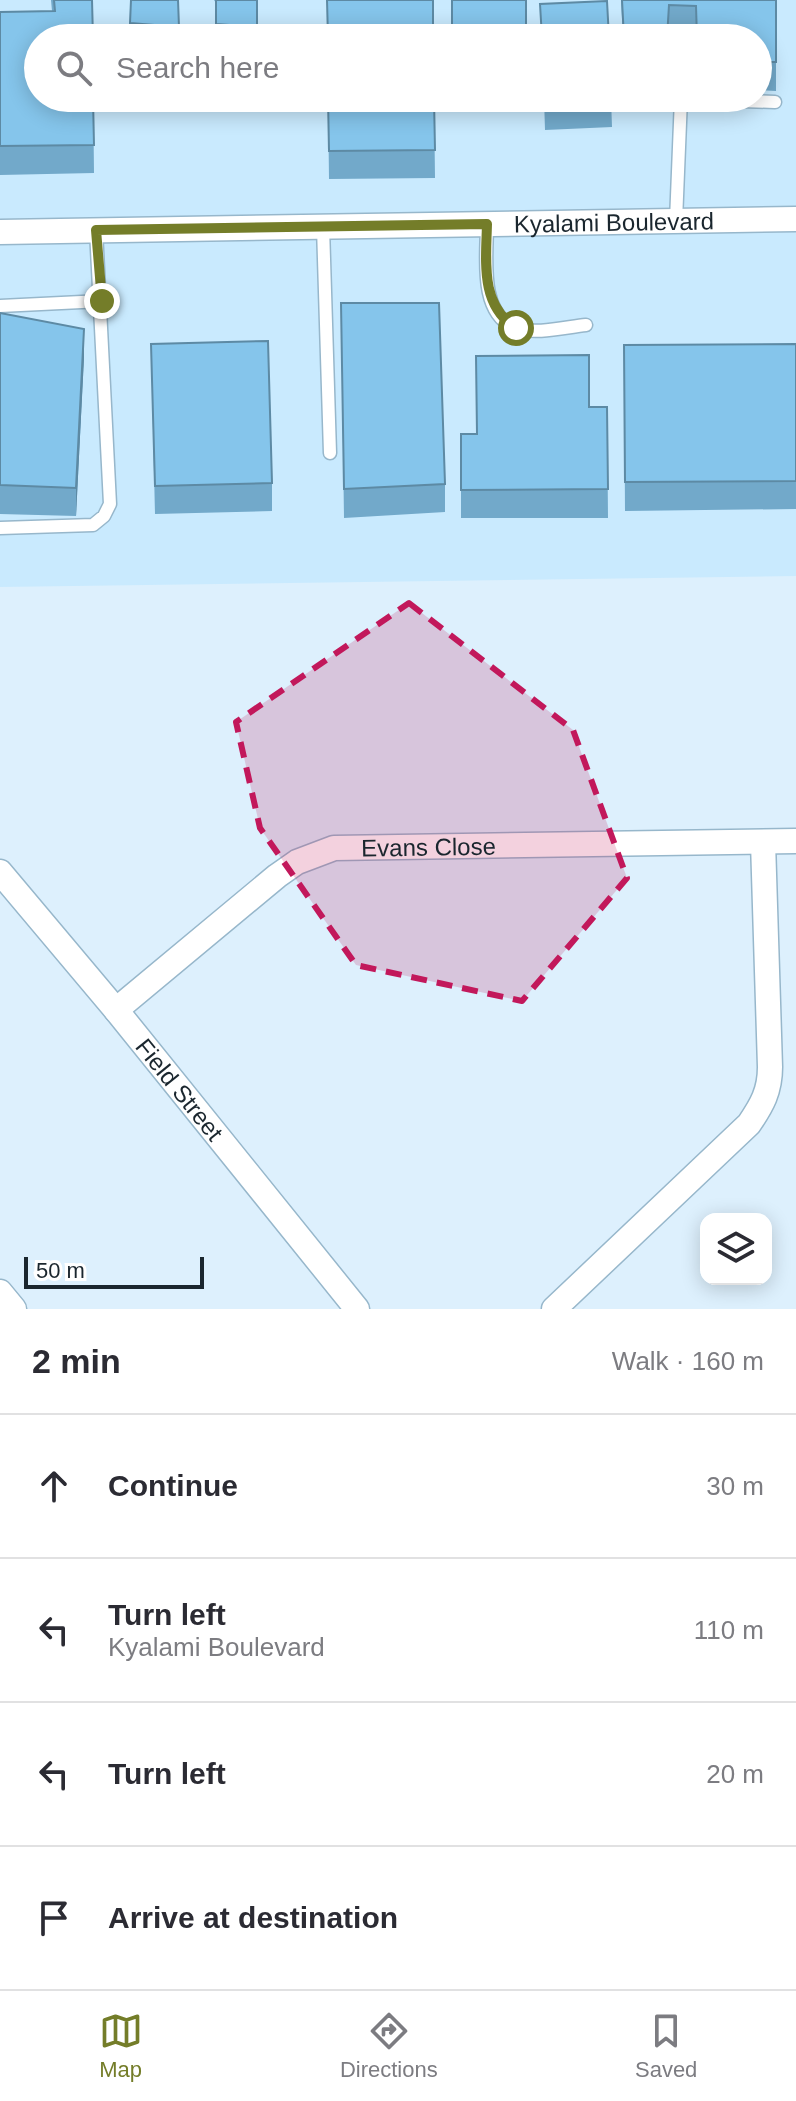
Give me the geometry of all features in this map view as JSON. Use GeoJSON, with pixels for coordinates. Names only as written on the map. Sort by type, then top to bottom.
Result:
{"type":"FeatureCollection","features":[{"type":"Feature","properties":{"kind":"street","name":"Kyalami Boulevard"},"geometry":{"type":"LineString","coordinates":[[0,232],[796,219]]}},
{"type":"Feature","properties":{"kind":"street","name":"Evans Close"},"geometry":{"type":"LineString","coordinates":[[116,1010],[277,876],[297,862],[334,848],[796,841]]}},
{"type":"Feature","properties":{"kind":"street"},"geometry":{"type":"LineString","coordinates":[[554,1309],[749,1124],[763,1104],[770,1076],[763,842]]}},
{"type":"Feature","properties":{"kind":"street","name":"Field Street"},"geometry":{"type":"LineString","coordinates":[[0,872],[116,1010],[357,1309]]}},
{"type":"Feature","properties":{"kind":"street"},"geometry":{"type":"LineString","coordinates":[[0,1292],[14,1309]]}},
{"type":"Feature","properties":{"kind":"lane"},"geometry":{"type":"LineString","coordinates":[[676,221],[680,112]]}},
{"type":"Feature","properties":{"kind":"lane"},"geometry":{"type":"LineString","coordinates":[[487,224],[487,286],[499,315],[516,328],[528,330],[586,325]]}},
{"type":"Feature","properties":{"kind":"lane"},"geometry":{"type":"LineString","coordinates":[[323,227],[330,453]]}},
{"type":"Feature","properties":{"kind":"lane"},"geometry":{"type":"LineString","coordinates":[[0,528],[93,525],[104,516],[110,504],[96,230]]}},
{"type":"Feature","properties":{"kind":"lane"},"geometry":{"type":"LineString","coordinates":[[0,306],[102,301]]}},
{"type":"Feature","properties":{"kind":"highlighted area"},"geometry":{"type":"Polygon","coordinates":[[[409,603],[573,730],[627,878],[522,1001],[356,965],[260,828],[236,722],[409,603]]]}},
{"type":"Feature","properties":{"kind":"shaded area"},"geometry":{"type":"Polygon","coordinates":[[[0,0],[796,0],[796,576],[0,587],[0,0]]]}},
{"type":"Feature","properties":{"kind":"building"},"geometry":{"type":"Polygon","coordinates":[[[54,0],[92,0],[93,24],[24,24],[24,112],[93,112],[94,145],[0,146],[0,12],[55,11],[54,0]]]}},
{"type":"Feature","properties":{"kind":"building"},"geometry":{"type":"Polygon","coordinates":[[[131,0],[178,0],[179,24],[130,23],[131,0]]]}},
{"type":"Feature","properties":{"kind":"building"},"geometry":{"type":"Polygon","coordinates":[[[216,0],[257,0],[257,24],[216,24],[216,0]]]}},
{"type":"Feature","properties":{"kind":"building"},"geometry":{"type":"Polygon","coordinates":[[[327,0],[433,0],[433,24],[328,24],[327,0]]]}},
{"type":"Feature","properties":{"kind":"building"},"geometry":{"type":"Polygon","coordinates":[[[452,0],[526,0],[526,24],[452,24],[452,0]]]}},
{"type":"Feature","properties":{"kind":"building"},"geometry":{"type":"Polygon","coordinates":[[[622,0],[776,0],[776,62],[772,62],[772,24],[697,24],[696,6],[669,5],[668,24],[623,24],[622,0]]]}},
{"type":"Feature","properties":{"kind":"building"},"geometry":{"type":"Polygon","coordinates":[[[607,1],[608,24],[541,24],[540,4],[607,1]]]}},
{"type":"Feature","properties":{"kind":"building"},"geometry":{"type":"Polygon","coordinates":[[[328,112],[434,112],[435,150],[329,151],[328,112]]]}},
{"type":"Feature","properties":{"kind":"building"},"geometry":{"type":"Polygon","coordinates":[[[341,303],[439,303],[445,484],[344,489],[341,303]]]}},
{"type":"Feature","properties":{"kind":"building"},"geometry":{"type":"Polygon","coordinates":[[[0,313],[84,329],[76,488],[0,485],[0,313]]]}},
{"type":"Feature","properties":{"kind":"building"},"geometry":{"type":"Polygon","coordinates":[[[268,341],[272,483],[155,486],[151,344],[268,341]]]}},
{"type":"Feature","properties":{"kind":"building"},"geometry":{"type":"Polygon","coordinates":[[[796,344],[796,481],[625,482],[624,345],[796,344]]]}},
{"type":"Feature","properties":{"kind":"building"},"geometry":{"type":"Polygon","coordinates":[[[589,355],[589,407],[607,407],[608,489],[461,490],[461,434],[477,434],[476,356],[589,355]]]}},
{"type":"Feature","properties":{"kind":"route"},"geometry":{"type":"LineString","coordinates":[[102,301],[96,230],[487,224],[487,286],[499,315],[516,328]]}}]}
